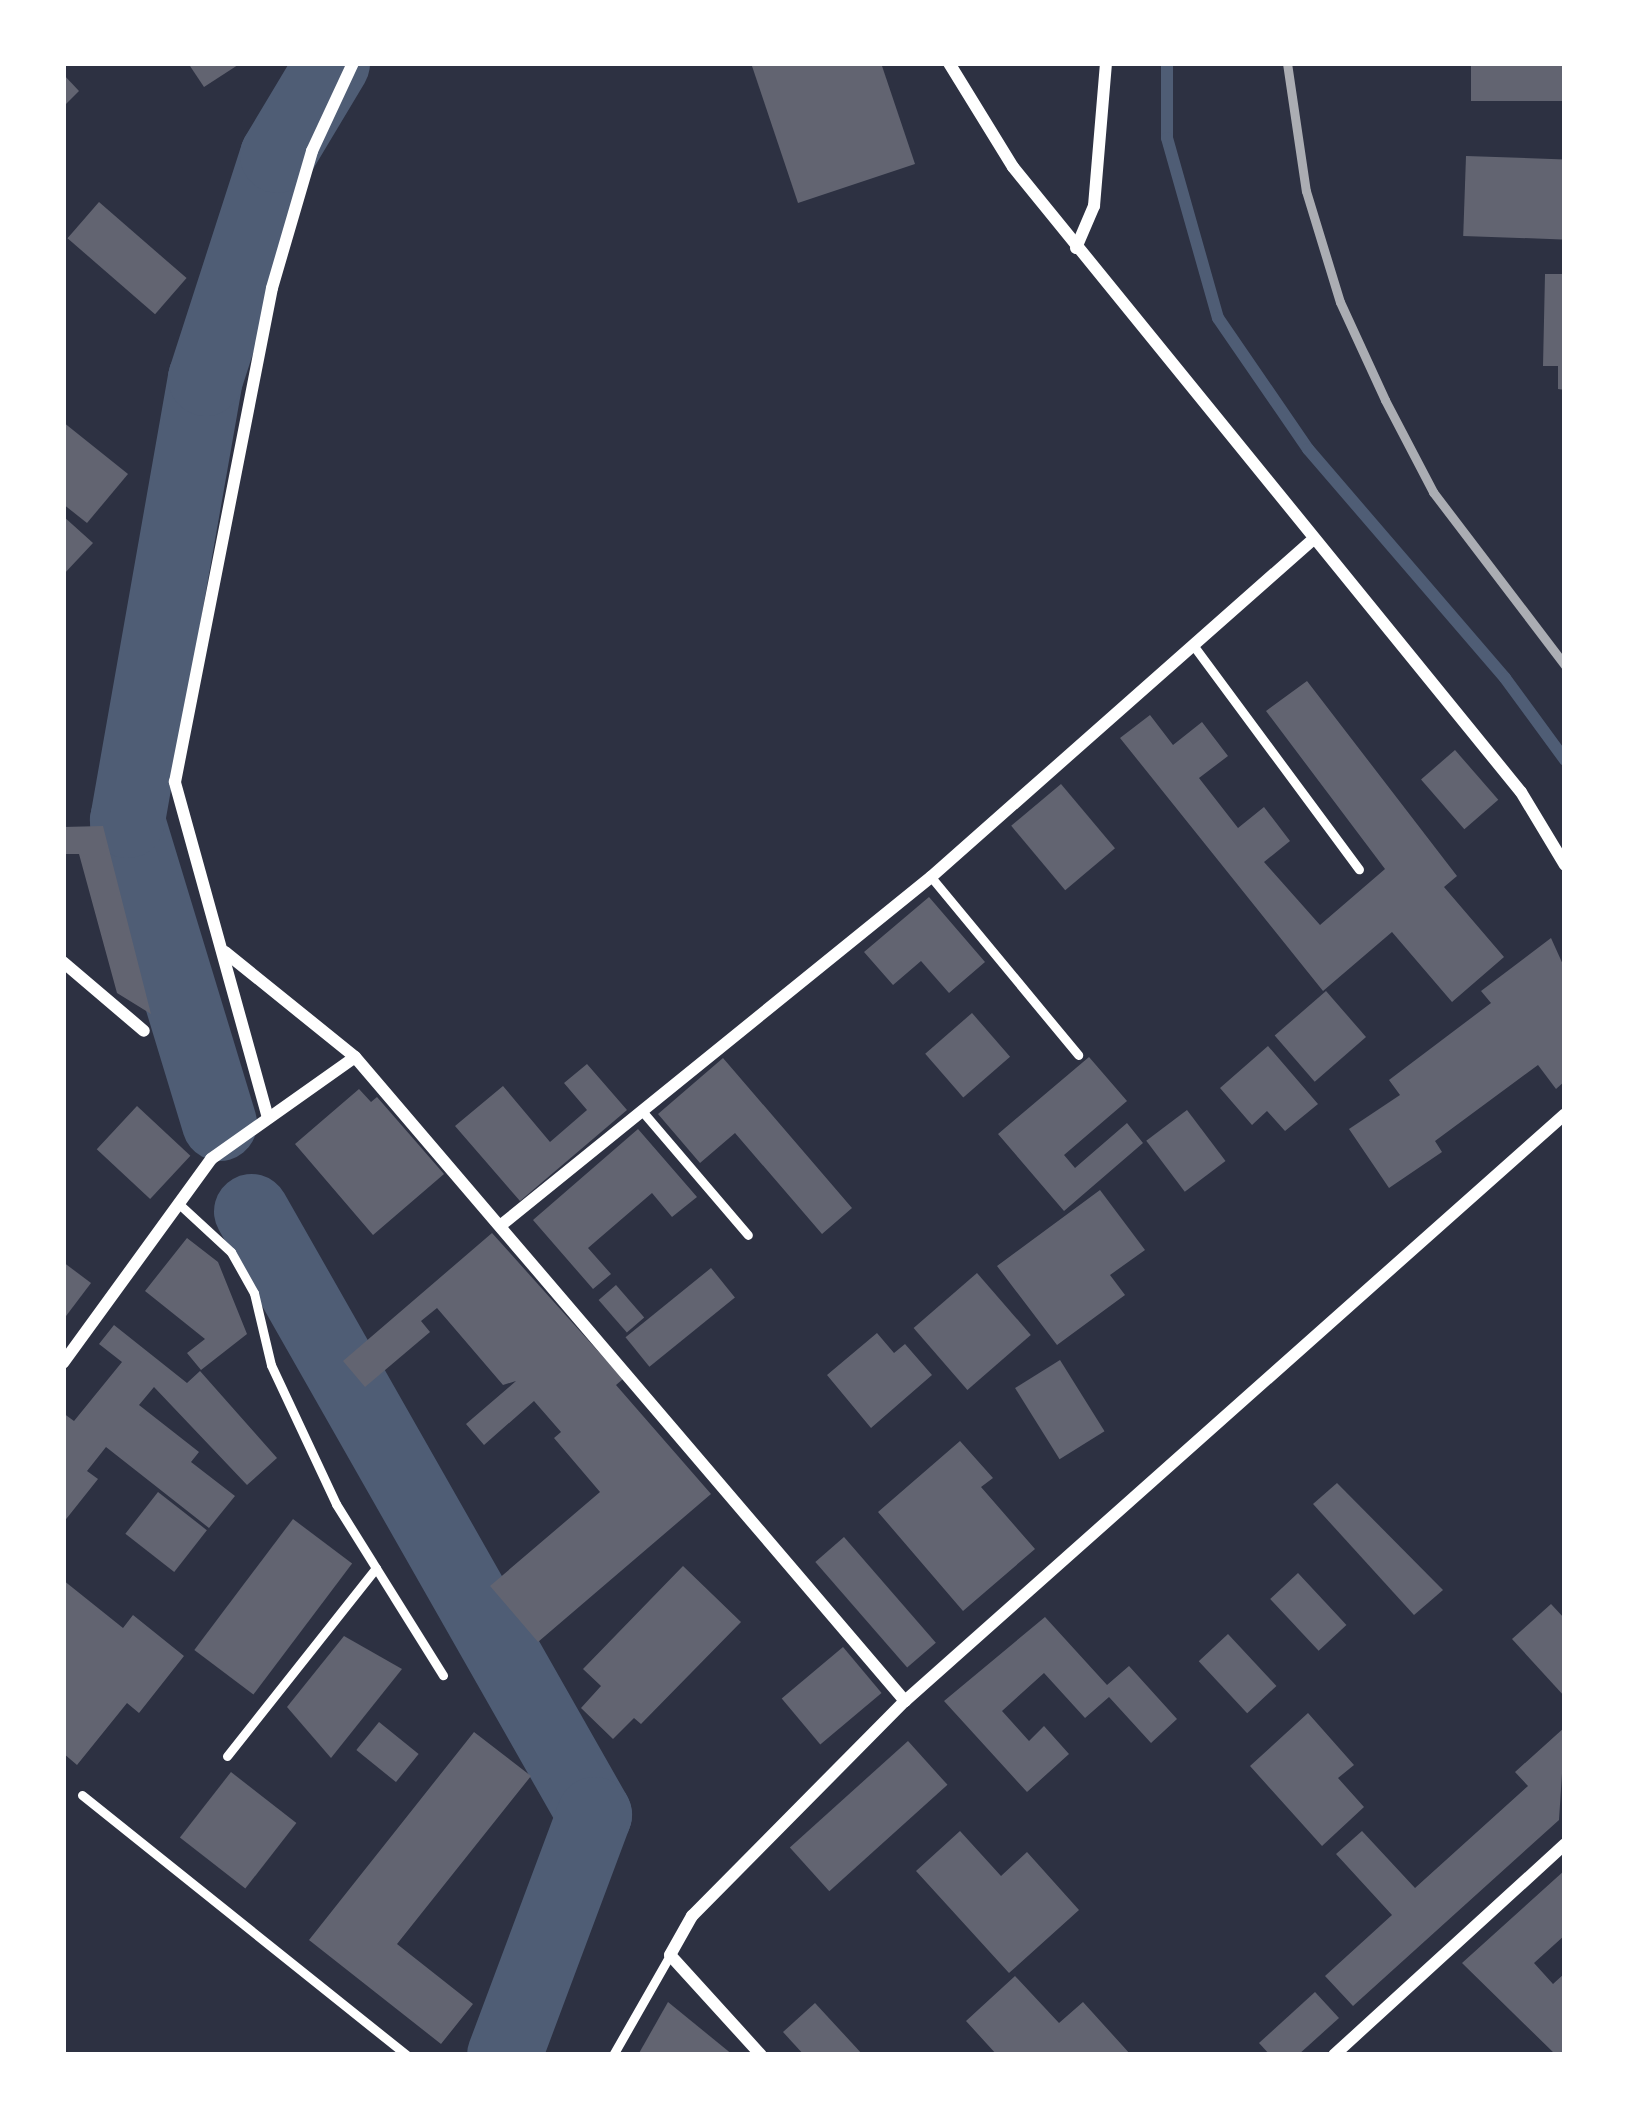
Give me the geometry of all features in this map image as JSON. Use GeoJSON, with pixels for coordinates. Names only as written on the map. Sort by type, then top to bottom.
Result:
{"type":"FeatureCollection","features":[{"type":"Feature","properties":{"kind":"street"},"geometry":{"type":"LineString","coordinates":[[268,1118],[175,782],[272,288],[312,151],[353,63]]}},
{"type":"Feature","properties":{"kind":"street"},"geometry":{"type":"LineString","coordinates":[[950,63],[1076,248],[1310,542],[1520,792],[1565,865]]}},
{"type":"Feature","properties":{"kind":"street"},"geometry":{"type":"LineString","coordinates":[[1076,248],[1094,206],[1106,63]]}},
{"type":"Feature","properties":{"kind":"street"},"geometry":{"type":"LineString","coordinates":[[500,1226],[931,877],[1310,542]]}},
{"type":"Feature","properties":{"kind":"street"},"geometry":{"type":"LineString","coordinates":[[225,952],[355,1057],[905,1701]]}},
{"type":"Feature","properties":{"kind":"street"},"geometry":{"type":"LineString","coordinates":[[63,962],[144,1031]]}},
{"type":"Feature","properties":{"kind":"street"},"geometry":{"type":"LineString","coordinates":[[63,1363],[212,1159],[355,1057]]}},
{"type":"Feature","properties":{"kind":"street"},"geometry":{"type":"LineString","coordinates":[[761,2055],[670,1955],[692,1916],[905,1701],[1565,1114]]}},
{"type":"Feature","properties":{"kind":"street"},"geometry":{"type":"LineString","coordinates":[[1334,2055],[1565,1844]]}},
{"type":"Feature","properties":{"kind":"lane"},"geometry":{"type":"LineString","coordinates":[[1193,645],[1359,869]]}},
{"type":"Feature","properties":{"kind":"lane"},"geometry":{"type":"LineString","coordinates":[[931,877],[1078,1055]]}},
{"type":"Feature","properties":{"kind":"lane"},"geometry":{"type":"LineString","coordinates":[[642,1111],[748,1235]]}},
{"type":"Feature","properties":{"kind":"lane"},"geometry":{"type":"LineString","coordinates":[[179,1204],[231,1252],[254,1294],[271,1365],[376,1568],[443,1676]]}},
{"type":"Feature","properties":{"kind":"lane"},"geometry":{"type":"LineString","coordinates":[[227,1756],[376,1568]]}},
{"type":"Feature","properties":{"kind":"lane"},"geometry":{"type":"LineString","coordinates":[[82,1795],[407,2055]]}},
{"type":"Feature","properties":{"kind":"lane"},"geometry":{"type":"LineString","coordinates":[[614,2055],[670,1955]]}},
{"type":"Feature","properties":{"kind":"building"},"geometry":{"type":"Polygon","coordinates":[[[188,63],[241,63],[204,87],[188,63]]]}},
{"type":"Feature","properties":{"kind":"building"},"geometry":{"type":"Polygon","coordinates":[[[751,63],[881,63],[915,164],[798,203],[751,63]]]}},
{"type":"Feature","properties":{"kind":"building"},"geometry":{"type":"Polygon","coordinates":[[[1471,63],[1565,63],[1565,101],[1471,101],[1471,63]]]}},
{"type":"Feature","properties":{"kind":"building"},"geometry":{"type":"Polygon","coordinates":[[[63,74],[79,91],[63,107],[63,74]]]}},
{"type":"Feature","properties":{"kind":"building"},"geometry":{"type":"Polygon","coordinates":[[[1466,156],[1565,159],[1562,239],[1463,236],[1466,156]]]}},
{"type":"Feature","properties":{"kind":"building"},"geometry":{"type":"Polygon","coordinates":[[[99,202],[187,278],[155,314],[68,238],[99,202]]]}},
{"type":"Feature","properties":{"kind":"building"},"geometry":{"type":"Polygon","coordinates":[[[1545,274],[1565,274],[1565,390],[1558,389],[1558,366],[1543,366],[1545,274]]]}},
{"type":"Feature","properties":{"kind":"building"},"geometry":{"type":"Polygon","coordinates":[[[63,422],[128,474],[87,523],[63,504],[63,422]]]}},
{"type":"Feature","properties":{"kind":"building"},"geometry":{"type":"Polygon","coordinates":[[[63,516],[93,543],[63,575],[63,516]]]}},
{"type":"Feature","properties":{"kind":"building"},"geometry":{"type":"Polygon","coordinates":[[[1307,681],[1457,876],[1444,887],[1504,957],[1452,1002],[1392,932],[1323,991],[1120,738],[1150,715],[1173,745],[1202,722],[1228,756],[1199,778],[1238,828],[1264,807],[1290,841],[1264,862],[1320,925],[1385,869],[1266,711],[1307,681]]]}},
{"type":"Feature","properties":{"kind":"building"},"geometry":{"type":"Polygon","coordinates":[[[1455,750],[1498,800],[1464,829],[1421,780],[1455,750]]]}},
{"type":"Feature","properties":{"kind":"building"},"geometry":{"type":"Polygon","coordinates":[[[1061,784],[1115,848],[1065,890],[1011,826],[1061,784]]]}},
{"type":"Feature","properties":{"kind":"building"},"geometry":{"type":"Polygon","coordinates":[[[103,826],[151,1014],[117,993],[79,854],[63,854],[63,827],[103,826]]]}},
{"type":"Feature","properties":{"kind":"building"},"geometry":{"type":"Polygon","coordinates":[[[929,897],[985,962],[949,993],[921,961],[893,985],[864,952],[929,897]]]}},
{"type":"Feature","properties":{"kind":"building"},"geometry":{"type":"Polygon","coordinates":[[[1551,938],[1565,969],[1565,1081],[1556,1089],[1538,1065],[1435,1141],[1442,1152],[1389,1188],[1349,1129],[1400,1095],[1389,1080],[1491,1003],[1481,991],[1551,938]]]}},
{"type":"Feature","properties":{"kind":"building"},"geometry":{"type":"Polygon","coordinates":[[[1326,991],[1366,1037],[1315,1082],[1275,1036],[1326,991]]]}},
{"type":"Feature","properties":{"kind":"building"},"geometry":{"type":"Polygon","coordinates":[[[972,1013],[1010,1057],[963,1097],[925,1054],[972,1013]]]}},
{"type":"Feature","properties":{"kind":"building"},"geometry":{"type":"Polygon","coordinates":[[[1268,1046],[1318,1104],[1285,1131],[1267,1111],[1252,1125],[1220,1088],[1268,1046]]]}},
{"type":"Feature","properties":{"kind":"building"},"geometry":{"type":"Polygon","coordinates":[[[1089,1057],[1127,1101],[1064,1155],[1075,1168],[1127,1123],[1143,1143],[1064,1211],[998,1134],[1089,1057]]]}},
{"type":"Feature","properties":{"kind":"building"},"geometry":{"type":"Polygon","coordinates":[[[723,1058],[852,1208],[822,1234],[735,1133],[700,1163],[658,1114],[723,1058]]]}},
{"type":"Feature","properties":{"kind":"building"},"geometry":{"type":"Polygon","coordinates":[[[587,1064],[627,1110],[520,1201],[455,1126],[503,1086],[550,1142],[587,1110],[564,1083],[587,1064]]]}},
{"type":"Feature","properties":{"kind":"building"},"geometry":{"type":"Polygon","coordinates":[[[359,1089],[371,1102],[377,1097],[444,1174],[373,1235],[295,1144],[359,1089]]]}},
{"type":"Feature","properties":{"kind":"building"},"geometry":{"type":"Polygon","coordinates":[[[137,1106],[190,1156],[150,1199],[97,1149],[137,1106]]]}},
{"type":"Feature","properties":{"kind":"building"},"geometry":{"type":"Polygon","coordinates":[[[1187,1110],[1226,1161],[1185,1192],[1146,1141],[1187,1110]]]}},
{"type":"Feature","properties":{"kind":"building"},"geometry":{"type":"Polygon","coordinates":[[[638,1129],[697,1197],[672,1217],[652,1193],[588,1248],[611,1274],[593,1289],[533,1220],[638,1129]]]}},
{"type":"Feature","properties":{"kind":"building"},"geometry":{"type":"Polygon","coordinates":[[[1100,1190],[1145,1250],[1110,1275],[1125,1295],[1057,1345],[997,1266],[1100,1190]]]}},
{"type":"Feature","properties":{"kind":"building"},"geometry":{"type":"Polygon","coordinates":[[[492,1233],[623,1379],[616,1385],[711,1494],[538,1642],[490,1586],[600,1492],[554,1438],[561,1432],[534,1401],[484,1445],[466,1424],[516,1381],[503,1385],[437,1308],[421,1321],[430,1332],[365,1387],[343,1361],[492,1233]]]}},
{"type":"Feature","properties":{"kind":"building"},"geometry":{"type":"Polygon","coordinates":[[[187,1238],[218,1262],[247,1334],[201,1370],[187,1353],[205,1339],[145,1291],[187,1238]]]}},
{"type":"Feature","properties":{"kind":"building"},"geometry":{"type":"Polygon","coordinates":[[[63,1262],[91,1283],[63,1320],[63,1262]]]}},
{"type":"Feature","properties":{"kind":"building"},"geometry":{"type":"Polygon","coordinates":[[[711,1268],[735,1298],[649,1367],[626,1337],[711,1268]]]}},
{"type":"Feature","properties":{"kind":"building"},"geometry":{"type":"Polygon","coordinates":[[[977,1273],[1031,1335],[967,1390],[914,1328],[977,1273]]]}},
{"type":"Feature","properties":{"kind":"building"},"geometry":{"type":"Polygon","coordinates":[[[616,1285],[644,1317],[627,1333],[599,1300],[616,1285]]]}},
{"type":"Feature","properties":{"kind":"building"},"geometry":{"type":"Polygon","coordinates":[[[114,1325],[187,1383],[200,1371],[277,1458],[247,1485],[154,1387],[139,1405],[199,1452],[191,1462],[235,1496],[209,1528],[106,1447],[87,1471],[98,1479],[63,1523],[63,1413],[74,1421],[122,1362],[99,1344],[114,1325]]]}},
{"type":"Feature","properties":{"kind":"building"},"geometry":{"type":"Polygon","coordinates":[[[877,1333],[894,1353],[905,1344],[932,1375],[871,1428],[827,1375],[877,1333]]]}},
{"type":"Feature","properties":{"kind":"building"},"geometry":{"type":"Polygon","coordinates":[[[1060,1360],[1105,1431],[1060,1459],[1015,1388],[1060,1360]]]}},
{"type":"Feature","properties":{"kind":"building"},"geometry":{"type":"Polygon","coordinates":[[[960,1441],[993,1478],[981,1487],[1035,1549],[963,1611],[878,1512],[960,1441]]]}},
{"type":"Feature","properties":{"kind":"building"},"geometry":{"type":"Polygon","coordinates":[[[1337,1483],[1443,1590],[1414,1615],[1313,1504],[1337,1483]]]}},
{"type":"Feature","properties":{"kind":"building"},"geometry":{"type":"Polygon","coordinates":[[[158,1492],[207,1530],[174,1572],[125,1534],[158,1492]]]}},
{"type":"Feature","properties":{"kind":"building"},"geometry":{"type":"Polygon","coordinates":[[[293,1519],[352,1564],[253,1695],[194,1650],[293,1519]]]}},
{"type":"Feature","properties":{"kind":"building"},"geometry":{"type":"Polygon","coordinates":[[[844,1537],[936,1643],[907,1668],[815,1562],[844,1537]]]}},
{"type":"Feature","properties":{"kind":"building"},"geometry":{"type":"Polygon","coordinates":[[[683,1566],[741,1622],[641,1724],[634,1718],[613,1739],[581,1708],[601,1686],[583,1669],[683,1566]]]}},
{"type":"Feature","properties":{"kind":"building"},"geometry":{"type":"Polygon","coordinates":[[[1298,1573],[1346,1625],[1319,1651],[1270,1599],[1298,1573]]]}},
{"type":"Feature","properties":{"kind":"building"},"geometry":{"type":"Polygon","coordinates":[[[63,1580],[123,1628],[133,1615],[184,1656],[139,1713],[127,1703],[77,1765],[63,1753],[63,1580]]]}},
{"type":"Feature","properties":{"kind":"building"},"geometry":{"type":"Polygon","coordinates":[[[1551,1604],[1565,1619],[1565,1697],[1512,1639],[1551,1604]]]}},
{"type":"Feature","properties":{"kind":"building"},"geometry":{"type":"Polygon","coordinates":[[[1045,1617],[1107,1685],[1129,1666],[1177,1719],[1151,1743],[1109,1697],[1085,1718],[1044,1673],[1002,1711],[1029,1741],[1044,1726],[1069,1754],[1027,1792],[944,1701],[1045,1617]]]}},
{"type":"Feature","properties":{"kind":"building"},"geometry":{"type":"Polygon","coordinates":[[[1228,1634],[1276,1686],[1247,1713],[1199,1661],[1228,1634]]]}},
{"type":"Feature","properties":{"kind":"building"},"geometry":{"type":"Polygon","coordinates":[[[344,1636],[402,1669],[331,1758],[287,1707],[344,1636]]]}},
{"type":"Feature","properties":{"kind":"building"},"geometry":{"type":"Polygon","coordinates":[[[843,1647],[882,1693],[820,1744],[782,1698],[843,1647]]]}},
{"type":"Feature","properties":{"kind":"building"},"geometry":{"type":"Polygon","coordinates":[[[1308,1713],[1354,1765],[1338,1778],[1364,1807],[1322,1846],[1250,1766],[1308,1713]]]}},
{"type":"Feature","properties":{"kind":"building"},"geometry":{"type":"Polygon","coordinates":[[[379,1722],[419,1754],[396,1782],[356,1750],[379,1722]]]}},
{"type":"Feature","properties":{"kind":"building"},"geometry":{"type":"Polygon","coordinates":[[[1565,1727],[1559,1820],[1353,2006],[1325,1976],[1392,1915],[1336,1854],[1362,1831],[1415,1888],[1528,1786],[1515,1772],[1565,1727]]]}},
{"type":"Feature","properties":{"kind":"building"},"geometry":{"type":"Polygon","coordinates":[[[474,1732],[531,1776],[397,1944],[473,2004],[441,2044],[309,1940],[474,1732]]]}},
{"type":"Feature","properties":{"kind":"building"},"geometry":{"type":"Polygon","coordinates":[[[908,1741],[947,1785],[829,1891],[790,1847],[908,1741]]]}},
{"type":"Feature","properties":{"kind":"building"},"geometry":{"type":"Polygon","coordinates":[[[231,1772],[296,1823],[245,1889],[180,1837],[231,1772]]]}},
{"type":"Feature","properties":{"kind":"building"},"geometry":{"type":"Polygon","coordinates":[[[960,1831],[1001,1876],[1027,1852],[1079,1910],[1009,1973],[916,1871],[960,1831]]]}},
{"type":"Feature","properties":{"kind":"building"},"geometry":{"type":"Polygon","coordinates":[[[1565,1870],[1565,1935],[1534,1963],[1553,1984],[1565,1973],[1565,2055],[1556,2055],[1462,1963],[1565,1870]]]}},
{"type":"Feature","properties":{"kind":"building"},"geometry":{"type":"Polygon","coordinates":[[[1015,1976],[1059,2023],[1083,2002],[1131,2055],[997,2055],[966,2021],[1015,1976]]]}},
{"type":"Feature","properties":{"kind":"building"},"geometry":{"type":"Polygon","coordinates":[[[1315,1992],[1339,2018],[1298,2055],[1270,2055],[1259,2043],[1315,1992]]]}},
{"type":"Feature","properties":{"kind":"building"},"geometry":{"type":"Polygon","coordinates":[[[668,2002],[733,2055],[638,2055],[668,2002]]]}},
{"type":"Feature","properties":{"kind":"building"},"geometry":{"type":"Polygon","coordinates":[[[815,2003],[863,2055],[804,2055],[783,2032],[815,2003]]]}},
{"type":"Feature","properties":{"kind":"waterway"},"geometry":{"type":"LineString","coordinates":[[219,1123],[127,820],[205,378],[277,155],[332,63]]}},
{"type":"Feature","properties":{"kind":"waterway"},"geometry":{"type":"LineString","coordinates":[[1167,63],[1167,138],[1218,318],[1308,449],[1505,678],[1565,760]]}},
{"type":"Feature","properties":{"kind":"waterway"},"geometry":{"type":"LineString","coordinates":[[251,1211],[594,1814],[504,2055]]}},
{"type":"Feature","properties":{"kind":"railway"},"geometry":{"type":"LineString","coordinates":[[1287,63],[1306,191],[1340,302],[1385,400],[1433,492],[1565,665]]}}]}
